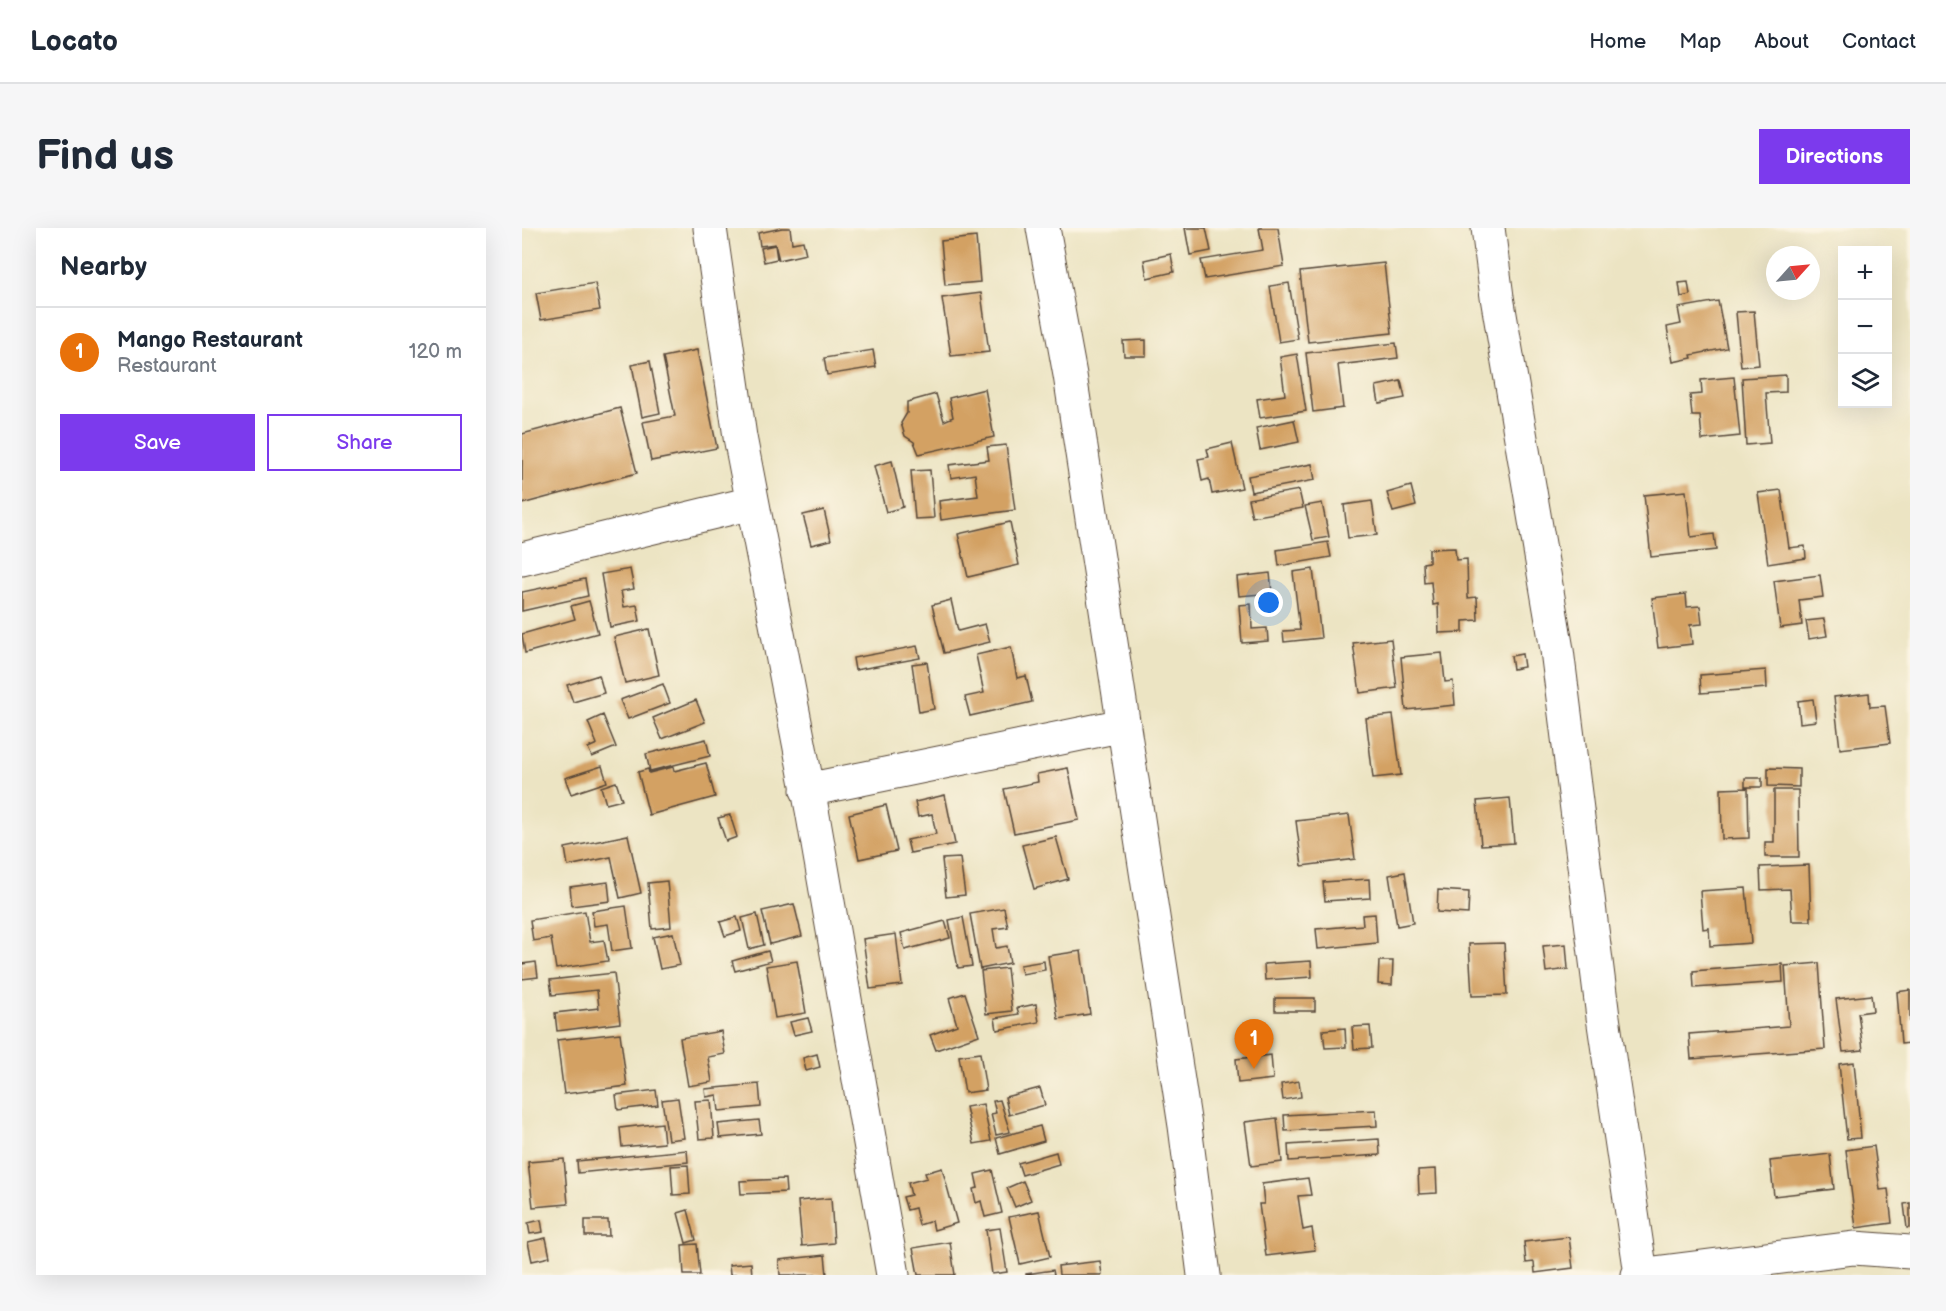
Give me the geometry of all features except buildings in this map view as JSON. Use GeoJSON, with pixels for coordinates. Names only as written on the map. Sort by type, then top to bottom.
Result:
{"type":"FeatureCollection","features":[{"type":"Feature","properties":{"kind":"street"},"geometry":{"type":"LineString","coordinates":[[710,228],[740,437],[807,790],[893,1275]]}},
{"type":"Feature","properties":{"kind":"street"},"geometry":{"type":"LineString","coordinates":[[1043,228],[1070,375],[1124,725],[1183,1114],[1204,1275]]}},
{"type":"Feature","properties":{"kind":"street"},"geometry":{"type":"LineString","coordinates":[[1488,228],[1497,297],[1557,650],[1603,1017],[1640,1274],[1854,1248],[1910,1252]]}},
{"type":"Feature","properties":{"kind":"street"},"geometry":{"type":"LineString","coordinates":[[522,559],[753,504]]}},
{"type":"Feature","properties":{"kind":"street"},"geometry":{"type":"LineString","coordinates":[[807,790],[1124,725]]}},
{"type":"Feature","properties":{"kind":"place","name":"Mango Restaurant"},"geometry":{"type":"Point","coordinates":[1254,1069]}}]}
